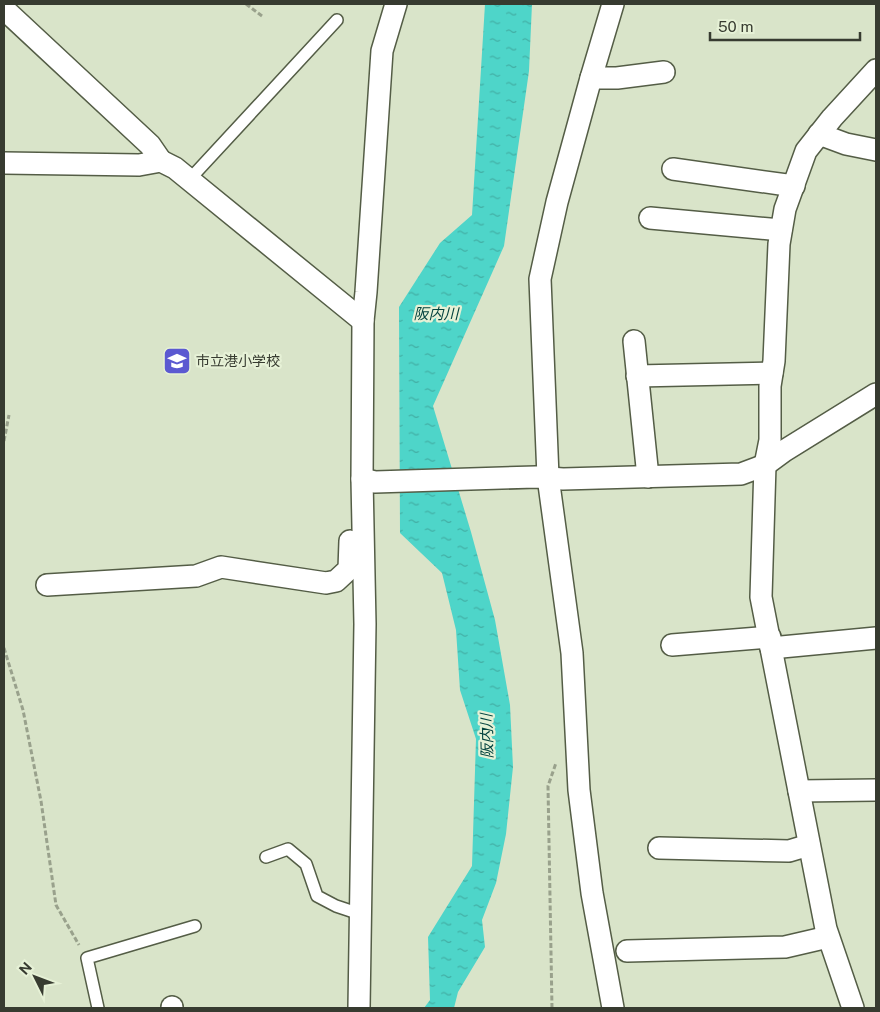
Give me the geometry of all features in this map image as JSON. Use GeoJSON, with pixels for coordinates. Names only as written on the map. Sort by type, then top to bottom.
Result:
{"type":"FeatureCollection","features":[{"type":"Feature","properties":{"kind":"street"},"geometry":{"type":"LineString","coordinates":[[359,1008],[365,624],[363,505],[369,480],[363,321],[382,50],[396,4]]}},
{"type":"Feature","properties":{"kind":"street"},"geometry":{"type":"LineString","coordinates":[[613,4],[558,202],[540,279],[542,477],[572,652],[580,799],[595,912],[613,1008]]}},
{"type":"Feature","properties":{"kind":"street"},"geometry":{"type":"LineString","coordinates":[[4,9],[150,145],[161,162]]}},
{"type":"Feature","properties":{"kind":"street"},"geometry":{"type":"LineString","coordinates":[[853,1008],[828,937],[761,597],[765,465],[770,440],[770,386],[779,244],[785,209],[806,151],[876,70]]}},
{"type":"Feature","properties":{"kind":"street"},"geometry":{"type":"LineString","coordinates":[[591,78],[617,78],[664,72]]}},
{"type":"Feature","properties":{"kind":"street"},"geometry":{"type":"LineString","coordinates":[[820,134],[846,144],[876,150]]}},
{"type":"Feature","properties":{"kind":"street"},"geometry":{"type":"LineString","coordinates":[[4,163],[139,165],[161,162],[175,168],[363,321]]}},
{"type":"Feature","properties":{"kind":"street"},"geometry":{"type":"LineString","coordinates":[[673,169],[794,186]]}},
{"type":"Feature","properties":{"kind":"street"},"geometry":{"type":"LineString","coordinates":[[650,218],[782,230]]}},
{"type":"Feature","properties":{"kind":"street"},"geometry":{"type":"LineString","coordinates":[[634,341],[648,477]]}},
{"type":"Feature","properties":{"kind":"street"},"geometry":{"type":"LineString","coordinates":[[637,376],[772,373]]}},
{"type":"Feature","properties":{"kind":"street"},"geometry":{"type":"LineString","coordinates":[[369,480],[542,477],[564,479],[741,474],[765,465],[784,451],[876,394]]}},
{"type":"Feature","properties":{"kind":"street"},"geometry":{"type":"LineString","coordinates":[[47,585],[196,576],[220,567],[326,583],[336,581],[349,568],[351,514],[363,505]]}},
{"type":"Feature","properties":{"kind":"street"},"geometry":{"type":"LineString","coordinates":[[672,645],[876,638]]}},
{"type":"Feature","properties":{"kind":"street"},"geometry":{"type":"LineString","coordinates":[[798,791],[876,790]]}},
{"type":"Feature","properties":{"kind":"street"},"geometry":{"type":"LineString","coordinates":[[659,848],[789,851],[809,845]]}},
{"type":"Feature","properties":{"kind":"street"},"geometry":{"type":"LineString","coordinates":[[628,951],[786,948],[828,937]]}},
{"type":"Feature","properties":{"kind":"lane"},"geometry":{"type":"LineString","coordinates":[[189,180],[337,20]]}},
{"type":"Feature","properties":{"kind":"lane"},"geometry":{"type":"LineString","coordinates":[[266,856],[288,849],[306,864],[317,896],[336,906],[360,914]]}},
{"type":"Feature","properties":{"kind":"lane"},"geometry":{"type":"LineString","coordinates":[[98,1008],[87,958],[196,926]]}},
{"type":"Feature","properties":{"kind":"path"},"geometry":{"type":"LineString","coordinates":[[246,4],[262,16]]}},
{"type":"Feature","properties":{"kind":"path"},"geometry":{"type":"LineString","coordinates":[[4,441],[9,415]]}},
{"type":"Feature","properties":{"kind":"path"},"geometry":{"type":"LineString","coordinates":[[4,648],[25,719],[41,800],[56,905],[87,958]]}},
{"type":"Feature","properties":{"kind":"path"},"geometry":{"type":"LineString","coordinates":[[552,1008],[548,786],[557,760]]}},
{"type":"Feature","properties":{"kind":"water","name":"阪内川"},"geometry":{"type":"Polygon","coordinates":[[[485,4],[532,4],[529,71],[504,246],[433,406],[495,620],[510,705],[513,767],[506,834],[496,883],[482,920],[485,947],[458,992],[454,1008],[424,1008],[430,1000],[428,937],[472,866],[476,739],[460,690],[456,630],[442,573],[400,533],[399,307],[440,243],[472,215],[485,4]]]}},
{"type":"Feature","properties":{"kind":"place","name":"市立港小学校"},"geometry":{"type":"Point","coordinates":[177,361]}}]}
